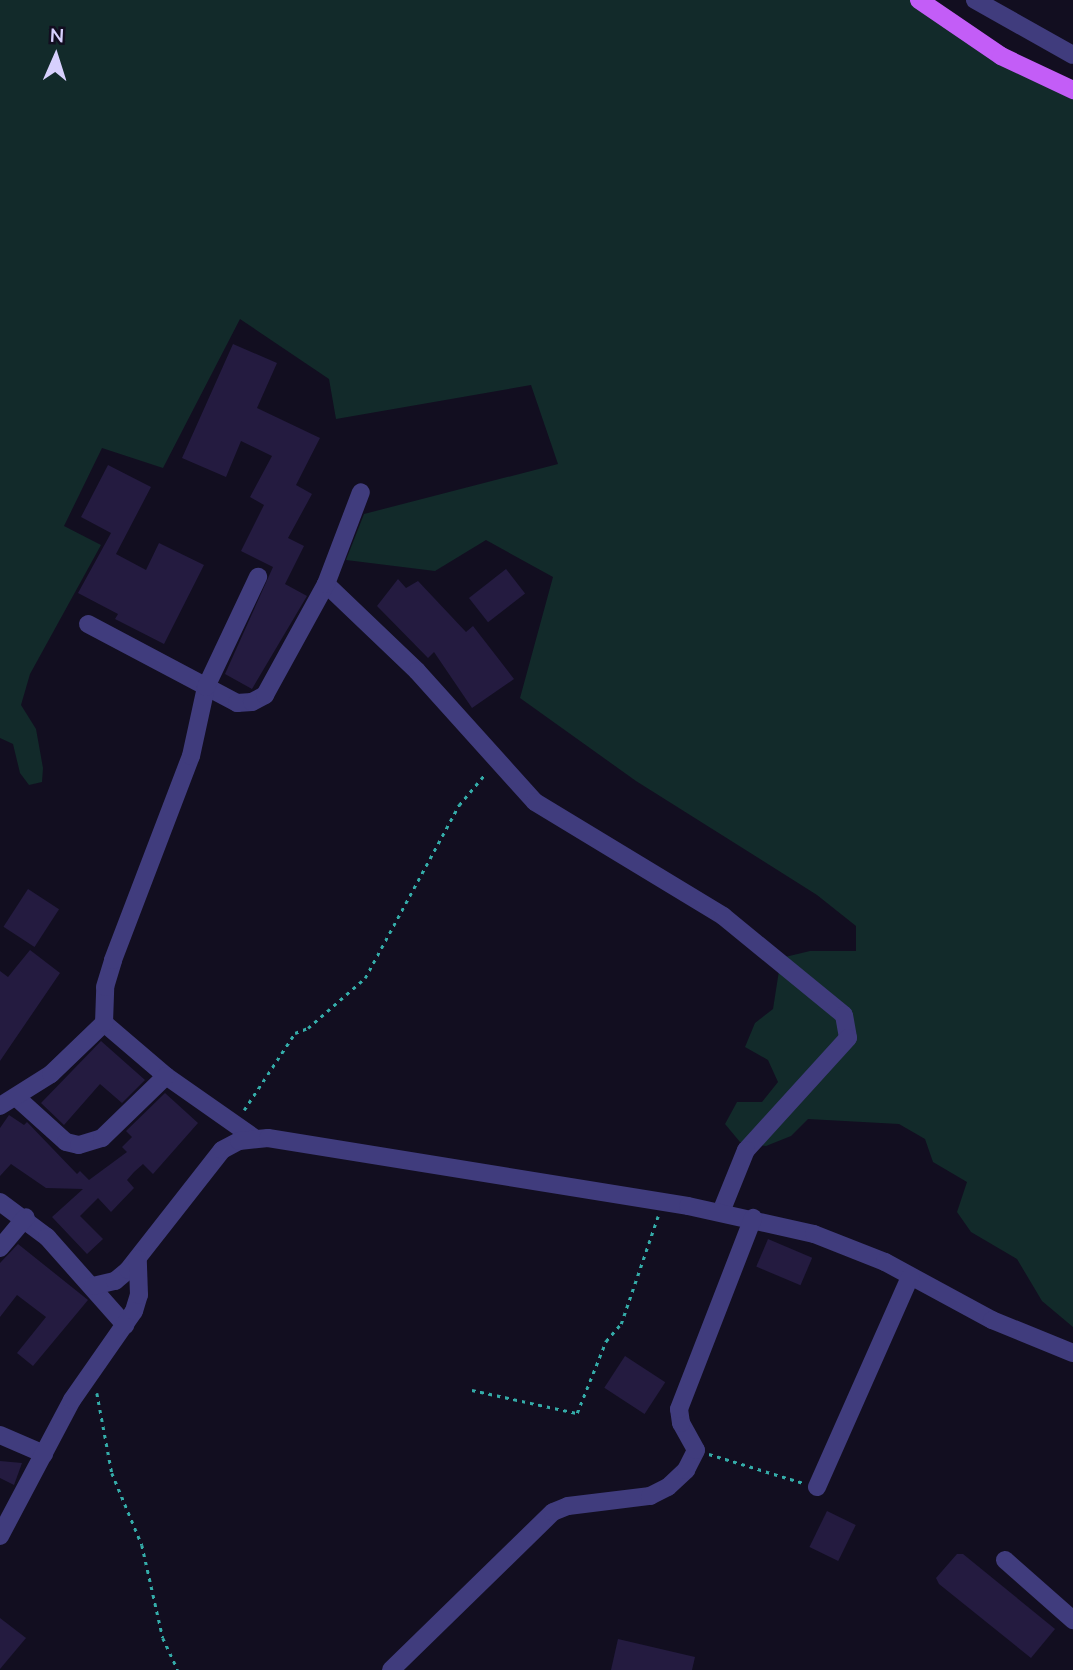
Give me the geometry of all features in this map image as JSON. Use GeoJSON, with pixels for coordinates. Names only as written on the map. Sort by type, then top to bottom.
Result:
{"type":"FeatureCollection","features":[{"type":"Feature","properties":{"kind":"main road"},"geometry":{"type":"LineString","coordinates":[[919,0],[1001,56],[1073,90]]}},
{"type":"Feature","properties":{"kind":"street"},"geometry":{"type":"LineString","coordinates":[[975,0],[1073,55]]}},
{"type":"Feature","properties":{"kind":"street"},"geometry":{"type":"LineString","coordinates":[[88,624],[237,703],[265,695],[326,584],[361,492]]}},
{"type":"Feature","properties":{"kind":"street"},"geometry":{"type":"LineString","coordinates":[[0,1106],[51,1074],[104,1023],[105,987],[113,960],[191,756],[206,687],[258,577]]}},
{"type":"Feature","properties":{"kind":"street"},"geometry":{"type":"LineString","coordinates":[[326,584],[417,671],[535,802],[723,916],[848,1021],[848,1038],[840,1049],[770,1119],[746,1150],[721,1212]]}},
{"type":"Feature","properties":{"kind":"street"},"geometry":{"type":"LineString","coordinates":[[104,1023],[166,1076],[253,1137],[753,1218],[858,1250],[992,1320],[1073,1353]]}},
{"type":"Feature","properties":{"kind":"street"},"geometry":{"type":"LineString","coordinates":[[16,1097],[66,1142],[79,1145],[102,1138],[166,1076]]}},
{"type":"Feature","properties":{"kind":"street"},"geometry":{"type":"LineString","coordinates":[[93,1286],[115,1281],[138,1259],[209,1162],[222,1150],[253,1137]]}},
{"type":"Feature","properties":{"kind":"street"},"geometry":{"type":"LineString","coordinates":[[0,1202],[26,1217],[93,1286],[125,1325]]}},
{"type":"Feature","properties":{"kind":"street"},"geometry":{"type":"LineString","coordinates":[[0,1248],[26,1217]]}},
{"type":"Feature","properties":{"kind":"street"},"geometry":{"type":"LineString","coordinates":[[391,1670],[553,1512],[568,1506],[650,1496],[668,1487],[696,1450],[681,1423],[680,1409],[753,1218]]}},
{"type":"Feature","properties":{"kind":"street"},"geometry":{"type":"LineString","coordinates":[[0,1536],[44,1454],[137,1303],[138,1259]]}},
{"type":"Feature","properties":{"kind":"street"},"geometry":{"type":"LineString","coordinates":[[817,1487],[910,1277]]}},
{"type":"Feature","properties":{"kind":"street"},"geometry":{"type":"LineString","coordinates":[[0,1435],[44,1454]]}},
{"type":"Feature","properties":{"kind":"street"},"geometry":{"type":"LineString","coordinates":[[1006,1560],[1073,1620]]}},
{"type":"Feature","properties":{"kind":"path"},"geometry":{"type":"LineString","coordinates":[[234,1125],[295,1033],[324,1014],[365,978],[459,805],[498,760]]}},
{"type":"Feature","properties":{"kind":"path"},"geometry":{"type":"LineString","coordinates":[[472,1390],[577,1413],[606,1341],[621,1324],[662,1202]]}},
{"type":"Feature","properties":{"kind":"path"},"geometry":{"type":"LineString","coordinates":[[89,1378],[99,1398],[112,1473],[142,1545],[163,1638],[178,1670]]}},
{"type":"Feature","properties":{"kind":"path"},"geometry":{"type":"LineString","coordinates":[[696,1450],[817,1487]]}},
{"type":"Feature","properties":{"kind":"green space"},"geometry":{"type":"Polygon","coordinates":[[[0,0],[928,0],[1007,62],[1073,80],[1073,1327],[1042,1301],[1017,1259],[971,1232],[957,1212],[967,1182],[933,1162],[925,1139],[899,1124],[808,1119],[791,1136],[766,1146],[740,1142],[725,1124],[737,1102],[762,1102],[778,1082],[768,1060],[745,1047],[755,1023],[773,1009],[781,958],[810,951],[856,951],[856,926],[817,895],[636,781],[520,698],[553,577],[486,540],[435,571],[346,560],[364,514],[558,464],[531,385],[336,419],[329,379],[240,319],[163,468],[102,448],[64,526],[101,545],[30,674],[21,705],[36,729],[43,768],[42,782],[29,785],[20,773],[13,744],[0,738],[0,0]]]}},
{"type":"Feature","properties":{"kind":"building"},"geometry":{"type":"Polygon","coordinates":[[[233,344],[277,363],[257,408],[320,438],[296,485],[312,494],[288,538],[304,546],[285,584],[307,596],[252,689],[225,674],[273,567],[241,551],[264,505],[250,497],[272,456],[241,441],[226,477],[182,458],[233,344]]]}},
{"type":"Feature","properties":{"kind":"building"},"geometry":{"type":"Polygon","coordinates":[[[108,465],[151,487],[116,554],[146,570],[159,543],[204,565],[164,644],[115,619],[118,614],[78,593],[111,533],[81,517],[108,465]]]}},
{"type":"Feature","properties":{"kind":"building"},"geometry":{"type":"Polygon","coordinates":[[[506,569],[525,593],[488,622],[469,598],[506,569]]]}},
{"type":"Feature","properties":{"kind":"building"},"geometry":{"type":"Polygon","coordinates":[[[398,579],[406,588],[418,581],[466,632],[473,626],[514,679],[472,708],[434,652],[428,658],[377,606],[398,579]]]}},
{"type":"Feature","properties":{"kind":"building"},"geometry":{"type":"Polygon","coordinates":[[[28,889],[59,909],[35,947],[3,927],[28,889]]]}},
{"type":"Feature","properties":{"kind":"building"},"geometry":{"type":"Polygon","coordinates":[[[30,950],[60,973],[0,1061],[0,971],[8,977],[30,950]]]}},
{"type":"Feature","properties":{"kind":"building"},"geometry":{"type":"Polygon","coordinates":[[[101,1041],[145,1080],[122,1103],[100,1084],[64,1125],[41,1103],[101,1041]]]}},
{"type":"Feature","properties":{"kind":"building"},"geometry":{"type":"Polygon","coordinates":[[[165,1093],[198,1123],[153,1174],[143,1164],[134,1172],[127,1180],[134,1188],[111,1212],[98,1198],[80,1216],[103,1239],[87,1254],[52,1217],[83,1189],[46,1188],[11,1164],[0,1176],[0,1128],[9,1115],[24,1125],[27,1122],[77,1174],[80,1171],[89,1180],[127,1152],[122,1147],[132,1137],[126,1131],[165,1093]]]}},
{"type":"Feature","properties":{"kind":"building"},"geometry":{"type":"Polygon","coordinates":[[[768,1239],[812,1258],[800,1285],[756,1267],[768,1239]]]}},
{"type":"Feature","properties":{"kind":"building"},"geometry":{"type":"Polygon","coordinates":[[[18,1244],[88,1300],[33,1366],[17,1353],[46,1317],[17,1295],[0,1317],[0,1263],[18,1244]]]}},
{"type":"Feature","properties":{"kind":"building"},"geometry":{"type":"Polygon","coordinates":[[[625,1356],[665,1382],[645,1414],[604,1388],[625,1356]]]}},
{"type":"Feature","properties":{"kind":"building"},"geometry":{"type":"Polygon","coordinates":[[[0,1461],[22,1463],[14,1485],[0,1478],[0,1461]]]}},
{"type":"Feature","properties":{"kind":"building"},"geometry":{"type":"Polygon","coordinates":[[[827,1511],[856,1525],[838,1561],[809,1547],[827,1511]]]}},
{"type":"Feature","properties":{"kind":"building"},"geometry":{"type":"Polygon","coordinates":[[[957,1554],[963,1554],[1055,1629],[1031,1658],[939,1584],[936,1578],[957,1554]]]}},
{"type":"Feature","properties":{"kind":"building"},"geometry":{"type":"Polygon","coordinates":[[[0,1618],[26,1638],[0,1669],[0,1618]]]}},
{"type":"Feature","properties":{"kind":"building"},"geometry":{"type":"Polygon","coordinates":[[[618,1639],[695,1657],[692,1670],[611,1670],[618,1639]]]}}]}
